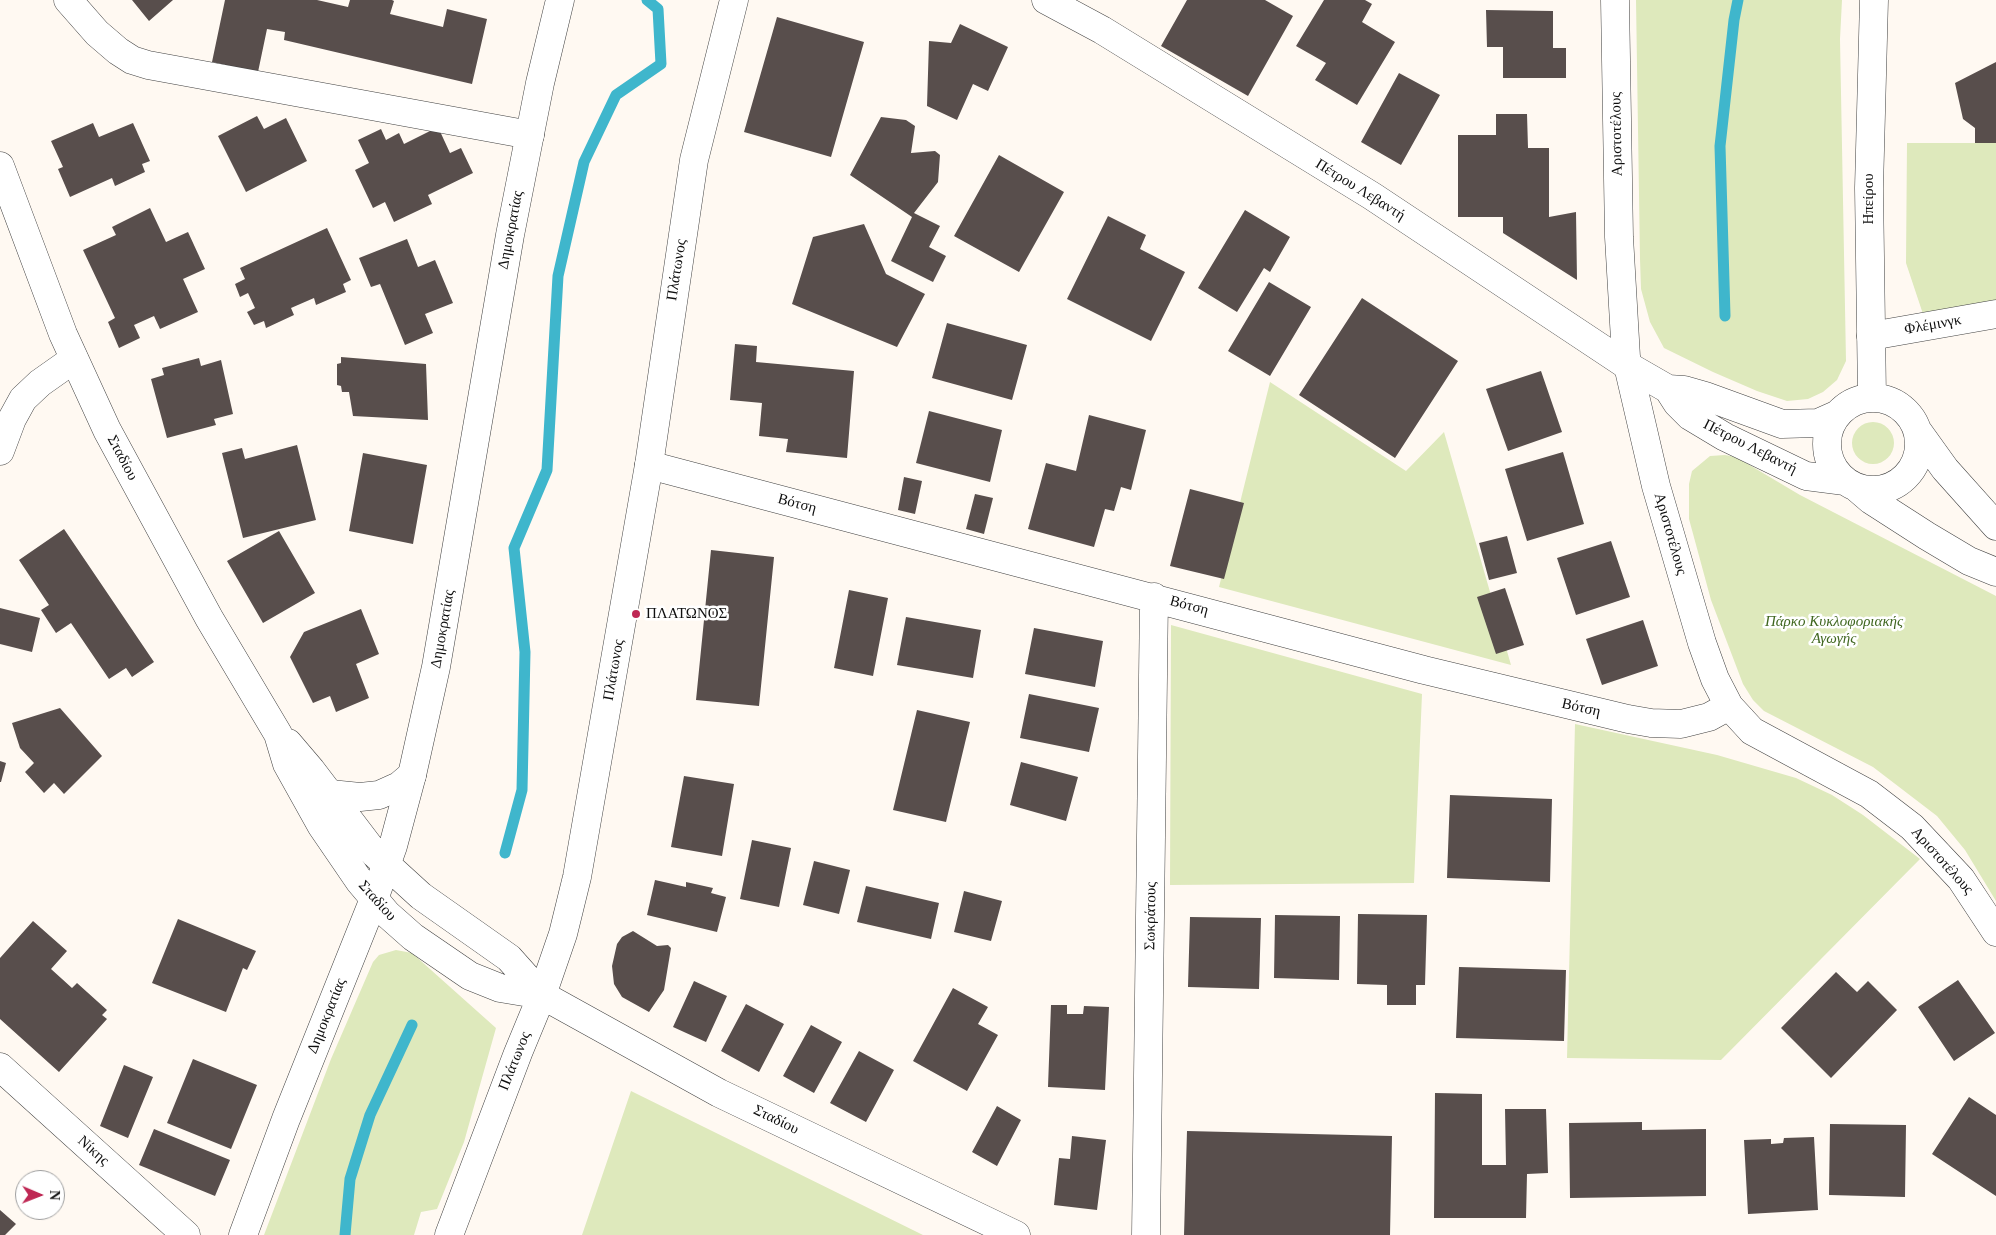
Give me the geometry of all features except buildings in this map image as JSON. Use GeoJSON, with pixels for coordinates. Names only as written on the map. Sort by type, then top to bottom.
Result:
{"type":"FeatureCollection","features":[{"type":"Feature","properties":{"kind":"street"},"geometry":{"type":"LineString","coordinates":[[68,0],[98,33],[118,51],[132,60],[148,65],[530,135]]}},
{"type":"Feature","properties":{"kind":"street","name":"Δημοκρατίας"},"geometry":{"type":"LineString","coordinates":[[243,1235],[286,1119],[374,899],[412,776],[436,667],[495,318],[530,135],[560,0]]}},
{"type":"Feature","properties":{"kind":"street","name":"Πλάτωνος"},"geometry":{"type":"LineString","coordinates":[[449,1235],[542,995],[563,934],[577,877],[649,465],[694,160],[734,0]]}},
{"type":"Feature","properties":{"kind":"street","name":"Πέτρου Λεβαντή"},"geometry":{"type":"LineString","coordinates":[[1046,0],[1102,30],[1372,196],[1628,366],[1668,389],[1684,390],[1705,396],[1782,424],[1818,423],[1836,415]]}},
{"type":"Feature","properties":{"kind":"street","name":"Αριστοτέλους"},"geometry":{"type":"LineString","coordinates":[[1615,0],[1619,246],[1624,333],[1628,366],[1656,486],[1702,643],[1729,706],[1762,738],[1863,791],[1912,826],[1961,879],[1996,932]]}},
{"type":"Feature","properties":{"kind":"street","name":"Ηπείρου"},"geometry":{"type":"LineString","coordinates":[[1872,397],[1869,188],[1874,0]]}},
{"type":"Feature","properties":{"kind":"street","name":"Σταδίου"},"geometry":{"type":"LineString","coordinates":[[0,166],[74,359],[107,430],[148,509],[278,734],[287,764],[321,825],[340,855],[374,899],[413,937],[470,976],[500,988],[542,995],[719,1092],[1016,1235]]}},
{"type":"Feature","properties":{"kind":"street","name":"Φλέμινγκ"},"geometry":{"type":"LineString","coordinates":[[1871,336],[1996,314]]}},
{"type":"Feature","properties":{"kind":"street"},"geometry":{"type":"LineString","coordinates":[[0,451],[12,419],[23,399],[40,383],[74,359]]}},
{"type":"Feature","properties":{"kind":"street","name":"Πέτρου Λεβαντή"},"geometry":{"type":"LineString","coordinates":[[1668,389],[1677,403],[1690,416],[1725,437],[1806,476],[1851,484]]}},
{"type":"Feature","properties":{"kind":"street"},"geometry":{"type":"LineString","coordinates":[[1996,526],[1945,469],[1917,430],[1912,419],[1900,406],[1884,399],[1872,397],[1848,404],[1836,415],[1830,424],[1826,445],[1832,466],[1851,484],[1927,536],[1969,561],[1996,572]]}},
{"type":"Feature","properties":{"kind":"street"},"geometry":{"type":"LineString","coordinates":[[1851,484],[1882,490],[1904,478],[1918,456],[1917,430]]}},
{"type":"Feature","properties":{"kind":"street","name":"Βότση"},"geometry":{"type":"LineString","coordinates":[[649,465],[1154,597],[1424,670],[1643,722],[1664,724],[1692,722],[1729,706]]}},
{"type":"Feature","properties":{"kind":"street","name":"Σωκράτους"},"geometry":{"type":"LineString","coordinates":[[1146,1235],[1154,597]]}},
{"type":"Feature","properties":{"kind":"street","name":"Σταδίου"},"geometry":{"type":"LineString","coordinates":[[278,734],[294,748],[365,842],[386,864],[421,896],[510,958],[542,995]]}},
{"type":"Feature","properties":{"kind":"street"},"geometry":{"type":"LineString","coordinates":[[330,794],[360,797],[379,795],[394,790],[412,776]]}},
{"type":"Feature","properties":{"kind":"street","name":"Νίκης"},"geometry":{"type":"LineString","coordinates":[[0,1067],[186,1235]]}},
{"type":"Feature","properties":{"kind":"green space"},"geometry":{"type":"Polygon","coordinates":[[[1636,0],[1842,0],[1840,39],[1846,361],[1837,380],[1823,392],[1808,399],[1787,401],[1757,391],[1713,372],[1664,348],[1650,322],[1641,289],[1636,0]]]}},
{"type":"Feature","properties":{"kind":"green space"},"geometry":{"type":"Polygon","coordinates":[[[1907,143],[1996,143],[1996,300],[1923,314],[1906,263],[1907,143]]]}},
{"type":"Feature","properties":{"kind":"green space"},"geometry":{"type":"Polygon","coordinates":[[[1270,382],[1406,471],[1444,432],[1511,665],[1219,587],[1270,382]]]}},
{"type":"Feature","properties":{"kind":"green space"},"geometry":{"type":"Polygon","coordinates":[[[1877,422],[1885,425],[1891,431],[1894,443],[1891,455],[1885,461],[1869,464],[1861,461],[1855,455],[1852,439],[1855,431],[1861,425],[1877,422]]]}},
{"type":"Feature","properties":{"kind":"green space","name":"Πάρκο Κυκλοφοριακής Αγωγής"},"geometry":{"type":"Polygon","coordinates":[[[1725,455],[1736,457],[1800,495],[1996,596],[1996,901],[1965,850],[1937,816],[1873,767],[1764,711],[1753,700],[1743,684],[1711,600],[1689,519],[1689,484],[1692,471],[1710,456],[1725,455]]]}},
{"type":"Feature","properties":{"kind":"green space"},"geometry":{"type":"Polygon","coordinates":[[[1171,625],[1422,694],[1414,883],[1170,885],[1171,625]]]}},
{"type":"Feature","properties":{"kind":"green space"},"geometry":{"type":"Polygon","coordinates":[[[1575,724],[1717,755],[1796,778],[1832,795],[1863,815],[1920,859],[1721,1060],[1567,1058],[1575,724]]]}},
{"type":"Feature","properties":{"kind":"green space"},"geometry":{"type":"Polygon","coordinates":[[[396,950],[412,953],[496,1028],[464,1142],[437,1209],[421,1212],[414,1235],[264,1235],[331,1059],[373,962],[379,955],[396,950]]]}},
{"type":"Feature","properties":{"kind":"green space"},"geometry":{"type":"Polygon","coordinates":[[[631,1091],[923,1235],[582,1235],[631,1091]]]}},
{"type":"Feature","properties":{"kind":"waterway"},"geometry":{"type":"LineString","coordinates":[[505,853],[522,790],[525,652],[514,548],[547,470],[558,276],[584,162],[616,95],[661,64],[658,9],[647,0]]}},
{"type":"Feature","properties":{"kind":"waterway"},"geometry":{"type":"LineString","coordinates":[[1725,316],[1720,146],[1734,20],[1738,0]]}},
{"type":"Feature","properties":{"kind":"waterway"},"geometry":{"type":"LineString","coordinates":[[345,1235],[350,1179],[370,1115],[412,1025]]}},
{"type":"Feature","properties":{"kind":"place","name":"ΠΛΑΤΩΝΟΣ"},"geometry":{"type":"Point","coordinates":[636,614]}}]}
